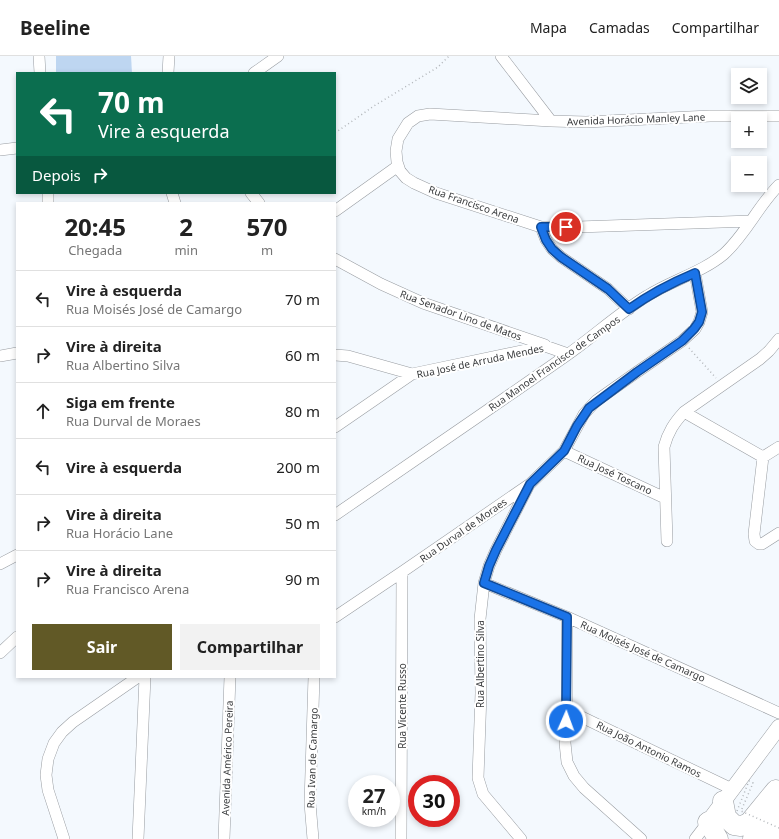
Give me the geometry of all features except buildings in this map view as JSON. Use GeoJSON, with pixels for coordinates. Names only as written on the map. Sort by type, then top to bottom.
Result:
{"type":"FeatureCollection","features":[{"type":"Feature","properties":{"kind":"highway"},"geometry":{"type":"LineString","coordinates":[[731,800],[726,817],[734,825],[741,826],[749,824],[777,787]]}},
{"type":"Feature","properties":{"kind":"highway"},"geometry":{"type":"LineString","coordinates":[[754,839],[777,787]]}},
{"type":"Feature","properties":{"kind":"highway"},"geometry":{"type":"LineString","coordinates":[[768,839],[779,811]]}},
{"type":"Feature","properties":{"kind":"street"},"geometry":{"type":"LineString","coordinates":[[39,56],[40,72]]}},
{"type":"Feature","properties":{"kind":"street"},"geometry":{"type":"LineString","coordinates":[[168,72],[169,56]]}},
{"type":"Feature","properties":{"kind":"street"},"geometry":{"type":"LineString","coordinates":[[255,72],[278,56]]}},
{"type":"Feature","properties":{"kind":"street"},"geometry":{"type":"LineString","coordinates":[[501,56],[551,121]]}},
{"type":"Feature","properties":{"kind":"street"},"geometry":{"type":"LineString","coordinates":[[336,211],[398,166],[396,151],[398,138],[408,123],[418,116],[430,114],[551,121]]}},
{"type":"Feature","properties":{"kind":"street","name":"Avenida Horácio Manley Lane"},"geometry":{"type":"LineString","coordinates":[[551,121],[592,122],[710,116],[779,116]]}},
{"type":"Feature","properties":{"kind":"street"},"geometry":{"type":"LineString","coordinates":[[0,150],[16,148]]}},
{"type":"Feature","properties":{"kind":"street","name":"Rua Francisco Arena"},"geometry":{"type":"LineString","coordinates":[[398,166],[406,178],[414,184],[541,227],[751,221]]}},
{"type":"Feature","properties":{"kind":"street","name":"Rua Manoel Francisco de Campos"},"geometry":{"type":"LineString","coordinates":[[336,514],[568,354],[653,292],[695,273],[723,254],[734,243],[767,198],[779,186]]}},
{"type":"Feature","properties":{"kind":"street"},"geometry":{"type":"LineString","coordinates":[[252,194],[258,202]]}},
{"type":"Feature","properties":{"kind":"street"},"geometry":{"type":"LineString","coordinates":[[541,227],[549,244],[561,257],[608,289],[629,309]]}},
{"type":"Feature","properties":{"kind":"street","name":"Rua Senador Lino de Matos"},"geometry":{"type":"LineString","coordinates":[[336,260],[381,284],[423,303],[545,346]]}},
{"type":"Feature","properties":{"kind":"street","name":"Rua Durval de Moraes"},"geometry":{"type":"LineString","coordinates":[[336,616],[530,484],[564,451],[584,414],[596,401],[682,341],[699,322],[702,312],[695,273]]}},
{"type":"Feature","properties":{"kind":"street"},"geometry":{"type":"LineString","coordinates":[[667,541],[664,447],[674,423],[684,412],[760,359],[779,339]]}},
{"type":"Feature","properties":{"kind":"street","name":"Rua José de Arruda Mendes"},"geometry":{"type":"LineString","coordinates":[[336,426],[412,374],[545,346],[568,354]]}},
{"type":"Feature","properties":{"kind":"street"},"geometry":{"type":"LineString","coordinates":[[0,356],[16,353]]}},
{"type":"Feature","properties":{"kind":"street"},"geometry":{"type":"LineString","coordinates":[[336,354],[348,356],[412,374]]}},
{"type":"Feature","properties":{"kind":"street"},"geometry":{"type":"LineString","coordinates":[[684,412],[763,457]]}},
{"type":"Feature","properties":{"kind":"street"},"geometry":{"type":"LineString","coordinates":[[763,457],[779,448]]}},
{"type":"Feature","properties":{"kind":"street","name":"Rua José Toscano"},"geometry":{"type":"LineString","coordinates":[[564,451],[665,498]]}},
{"type":"Feature","properties":{"kind":"street"},"geometry":{"type":"LineString","coordinates":[[763,457],[754,534],[755,541],[759,544],[766,542],[779,533]]}},
{"type":"Feature","properties":{"kind":"street","name":"Rua Albertino Silva"},"geometry":{"type":"LineString","coordinates":[[522,839],[483,794],[478,778],[481,693],[480,619],[484,583],[489,566],[530,484]]}},
{"type":"Feature","properties":{"kind":"street"},"geometry":{"type":"LineString","coordinates":[[0,564],[16,555]]}},
{"type":"Feature","properties":{"kind":"street","name":"Rua Vicente Russo"},"geometry":{"type":"LineString","coordinates":[[401,839],[402,572]]}},
{"type":"Feature","properties":{"kind":"street","name":"Rua Moisés José de Camargo"},"geometry":{"type":"LineString","coordinates":[[484,583],[567,617],[779,713]]}},
{"type":"Feature","properties":{"kind":"street"},"geometry":{"type":"LineString","coordinates":[[567,617],[567,710],[565,743],[568,762],[574,776],[584,788],[641,839]]}},
{"type":"Feature","properties":{"kind":"street"},"geometry":{"type":"LineString","coordinates":[[0,653],[16,638]]}},
{"type":"Feature","properties":{"kind":"street"},"geometry":{"type":"LineString","coordinates":[[64,839],[48,790],[46,775],[48,759],[54,743],[62,732],[73,722],[137,678]]}},
{"type":"Feature","properties":{"kind":"street"},"geometry":{"type":"LineString","coordinates":[[138,839],[145,678]]}},
{"type":"Feature","properties":{"kind":"street","name":"Avenida Américo Pereira"},"geometry":{"type":"LineString","coordinates":[[224,839],[230,678]]}},
{"type":"Feature","properties":{"kind":"street","name":"Rua Ivan de Camargo"},"geometry":{"type":"LineString","coordinates":[[312,839],[310,803],[314,678]]}},
{"type":"Feature","properties":{"kind":"street","name":"Rua João Antonio Ramos"},"geometry":{"type":"LineString","coordinates":[[567,710],[731,800]]}},
{"type":"Feature","properties":{"kind":"street"},"geometry":{"type":"LineString","coordinates":[[696,839],[713,831],[731,800],[779,727]]}},
{"type":"Feature","properties":{"kind":"path"},"geometry":{"type":"LineString","coordinates":[[336,133],[374,106],[438,67],[449,56]]}},
{"type":"Feature","properties":{"kind":"path"},"geometry":{"type":"LineString","coordinates":[[682,341],[723,385]]}},
{"type":"Feature","properties":{"kind":"path"},"geometry":{"type":"LineString","coordinates":[[731,800],[749,781],[753,783],[741,811],[779,828]]}},
{"type":"Feature","properties":{"kind":"shaded area"},"geometry":{"type":"Polygon","coordinates":[[[56,56],[131,56],[132,72],[56,72],[56,56]]]}},
{"type":"Feature","properties":{"kind":"route"},"geometry":{"type":"LineString","coordinates":[[566,227],[541,227],[546,240],[552,249],[561,257],[608,289],[629,309],[647,296],[670,283],[695,273],[702,312],[699,322],[682,341],[596,401],[589,408],[577,426],[564,451],[530,484],[489,566],[484,583],[567,617],[566,721]]}}]}
